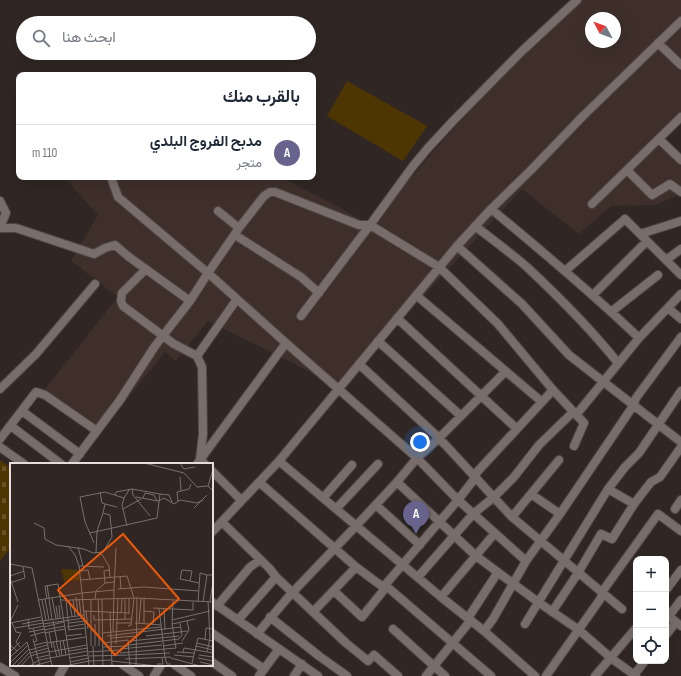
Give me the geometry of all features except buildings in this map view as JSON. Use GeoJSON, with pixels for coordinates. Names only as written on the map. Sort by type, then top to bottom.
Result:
{"type":"FeatureCollection","features":[{"type":"Feature","properties":{"kind":"street"},"geometry":{"type":"LineString","coordinates":[[302,316],[413,166],[448,126],[521,52],[577,0]]}},
{"type":"Feature","properties":{"kind":"street"},"geometry":{"type":"LineString","coordinates":[[213,531],[279,460],[396,318],[475,226],[583,116],[681,21]]}},
{"type":"Feature","properties":{"kind":"street"},"geometry":{"type":"LineString","coordinates":[[658,43],[681,65]]}},
{"type":"Feature","properties":{"kind":"street"},"geometry":{"type":"LineString","coordinates":[[592,204],[681,117]]}},
{"type":"Feature","properties":{"kind":"street"},"geometry":{"type":"LineString","coordinates":[[659,139],[681,160]]}},
{"type":"Feature","properties":{"kind":"street"},"geometry":{"type":"LineString","coordinates":[[627,170],[652,195],[670,184],[681,192]]}},
{"type":"Feature","properties":{"kind":"street"},"geometry":{"type":"LineString","coordinates":[[112,180],[118,197],[208,272],[417,458],[458,500],[526,561]]}},
{"type":"Feature","properties":{"kind":"street"},"geometry":{"type":"LineString","coordinates":[[73,463],[120,400],[163,336],[190,301],[208,272],[237,231],[261,199],[270,192],[276,192],[359,225],[370,225],[439,267],[498,324],[553,390],[584,424],[574,446]]}},
{"type":"Feature","properties":{"kind":"street"},"geometry":{"type":"LineString","coordinates":[[0,201],[6,213],[0,228],[16,228],[94,254],[115,245],[129,257],[190,301]]}},
{"type":"Feature","properties":{"kind":"street"},"geometry":{"type":"LineString","coordinates":[[491,209],[593,295],[639,338]]}},
{"type":"Feature","properties":{"kind":"street"},"geometry":{"type":"LineString","coordinates":[[218,211],[237,231],[301,277],[319,293]]}},
{"type":"Feature","properties":{"kind":"street"},"geometry":{"type":"LineString","coordinates":[[565,271],[625,219],[681,275]]}},
{"type":"Feature","properties":{"kind":"street"},"geometry":{"type":"LineString","coordinates":[[640,234],[681,221]]}},
{"type":"Feature","properties":{"kind":"street"},"geometry":{"type":"LineString","coordinates":[[475,226],[527,267],[559,297],[602,342],[618,363]]}},
{"type":"Feature","properties":{"kind":"street"},"geometry":{"type":"LineString","coordinates":[[593,295],[647,241]]}},
{"type":"Feature","properties":{"kind":"street"},"geometry":{"type":"LineString","coordinates":[[457,246],[522,304],[569,355],[681,442]]}},
{"type":"Feature","properties":{"kind":"street"},"geometry":{"type":"LineString","coordinates":[[666,260],[681,249]]}},
{"type":"Feature","properties":{"kind":"street"},"geometry":{"type":"LineString","coordinates":[[146,269],[122,294],[121,301],[123,306],[174,344],[197,356],[202,368],[203,434],[201,462]]}},
{"type":"Feature","properties":{"kind":"street"},"geometry":{"type":"LineString","coordinates":[[612,312],[658,275]]}},
{"type":"Feature","properties":{"kind":"street"},"geometry":{"type":"LineString","coordinates":[[0,389],[36,354],[95,284]]}},
{"type":"Feature","properties":{"kind":"street"},"geometry":{"type":"LineString","coordinates":[[418,577],[473,514],[494,497],[514,477],[539,445],[575,413],[639,338],[681,294]]}},
{"type":"Feature","properties":{"kind":"street"},"geometry":{"type":"LineString","coordinates":[[416,295],[542,402]]}},
{"type":"Feature","properties":{"kind":"street"},"geometry":{"type":"LineString","coordinates":[[197,356],[238,299]]}},
{"type":"Feature","properties":{"kind":"street"},"geometry":{"type":"LineString","coordinates":[[668,308],[681,319]]}},
{"type":"Feature","properties":{"kind":"street"},"geometry":{"type":"LineString","coordinates":[[396,318],[517,429]]}},
{"type":"Feature","properties":{"kind":"street"},"geometry":{"type":"LineString","coordinates":[[484,631],[493,619],[526,561],[560,514],[634,404],[636,398],[681,336]]}},
{"type":"Feature","properties":{"kind":"street"},"geometry":{"type":"LineString","coordinates":[[378,341],[461,416]]}},
{"type":"Feature","properties":{"kind":"street"},"geometry":{"type":"LineString","coordinates":[[201,462],[286,343]]}},
{"type":"Feature","properties":{"kind":"street"},"geometry":{"type":"LineString","coordinates":[[359,364],[439,438],[512,517],[622,609]]}},
{"type":"Feature","properties":{"kind":"street"},"geometry":{"type":"LineString","coordinates":[[257,634],[270,617],[376,505],[417,458],[505,372]]}},
{"type":"Feature","properties":{"kind":"street"},"geometry":{"type":"LineString","coordinates":[[334,591],[362,617],[383,591],[384,586],[458,500],[475,478],[477,472],[553,390]]}},
{"type":"Feature","properties":{"kind":"street"},"geometry":{"type":"LineString","coordinates":[[525,624],[608,489],[625,467],[639,453],[681,391]]}},
{"type":"Feature","properties":{"kind":"street"},"geometry":{"type":"LineString","coordinates":[[0,439],[36,392],[45,395],[97,430]]}},
{"type":"Feature","properties":{"kind":"street"},"geometry":{"type":"LineString","coordinates":[[22,411],[80,454]]}},
{"type":"Feature","properties":{"kind":"street"},"geometry":{"type":"LineString","coordinates":[[11,426],[59,463]]}},
{"type":"Feature","properties":{"kind":"street"},"geometry":{"type":"LineString","coordinates":[[0,447],[23,463]]}},
{"type":"Feature","properties":{"kind":"street"},"geometry":{"type":"LineString","coordinates":[[552,612],[578,573],[601,534],[612,539],[634,504],[651,482],[660,477],[681,447]]}},
{"type":"Feature","properties":{"kind":"street"},"geometry":{"type":"LineString","coordinates":[[279,460],[402,565],[484,631],[535,676]]}},
{"type":"Feature","properties":{"kind":"street"},"geometry":{"type":"LineString","coordinates":[[512,517],[559,460]]}},
{"type":"Feature","properties":{"kind":"street"},"geometry":{"type":"LineString","coordinates":[[336,509],[378,464]]}},
{"type":"Feature","properties":{"kind":"street"},"geometry":{"type":"LineString","coordinates":[[323,498],[352,465]]}},
{"type":"Feature","properties":{"kind":"street"},"geometry":{"type":"LineString","coordinates":[[213,472],[241,500]]}},
{"type":"Feature","properties":{"kind":"street"},"geometry":{"type":"LineString","coordinates":[[259,482],[356,567],[384,586],[453,642],[491,676]]}},
{"type":"Feature","properties":{"kind":"street"},"geometry":{"type":"LineString","coordinates":[[397,482],[476,556],[579,630],[611,658],[635,676],[643,664]]}},
{"type":"Feature","properties":{"kind":"street"},"geometry":{"type":"LineString","coordinates":[[608,489],[634,504]]}},
{"type":"Feature","properties":{"kind":"street"},"geometry":{"type":"LineString","coordinates":[[531,494],[560,514]]}},
{"type":"Feature","properties":{"kind":"street"},"geometry":{"type":"LineString","coordinates":[[675,509],[681,500]]}},
{"type":"Feature","properties":{"kind":"street"},"geometry":{"type":"LineString","coordinates":[[376,505],[420,545]]}},
{"type":"Feature","properties":{"kind":"street"},"geometry":{"type":"LineString","coordinates":[[546,676],[601,598],[602,592],[658,514],[681,531]]}},
{"type":"Feature","properties":{"kind":"street"},"geometry":{"type":"LineString","coordinates":[[222,522],[276,577],[346,643],[368,661],[374,655],[398,676]]}},
{"type":"Feature","properties":{"kind":"street"},"geometry":{"type":"LineString","coordinates":[[441,597],[495,533]]}},
{"type":"Feature","properties":{"kind":"street"},"geometry":{"type":"LineString","coordinates":[[260,560],[250,567],[215,604],[318,676]]}},
{"type":"Feature","properties":{"kind":"street"},"geometry":{"type":"LineString","coordinates":[[313,612],[356,567]]}},
{"type":"Feature","properties":{"kind":"street"},"geometry":{"type":"LineString","coordinates":[[669,586],[681,570]]}},
{"type":"Feature","properties":{"kind":"street"},"geometry":{"type":"LineString","coordinates":[[426,676],[469,619],[498,572]]}},
{"type":"Feature","properties":{"kind":"street"},"geometry":{"type":"LineString","coordinates":[[238,620],[276,577]]}},
{"type":"Feature","properties":{"kind":"street"},"geometry":{"type":"LineString","coordinates":[[669,613],[681,600]]}},
{"type":"Feature","properties":{"kind":"street"},"geometry":{"type":"LineString","coordinates":[[270,617],[347,676]]}},
{"type":"Feature","properties":{"kind":"street"},"geometry":{"type":"LineString","coordinates":[[669,617],[678,624],[669,632]]}},
{"type":"Feature","properties":{"kind":"street"},"geometry":{"type":"LineString","coordinates":[[393,629],[445,676]]}},
{"type":"Feature","properties":{"kind":"street"},"geometry":{"type":"LineString","coordinates":[[596,676],[633,632]]}},
{"type":"Feature","properties":{"kind":"street"},"geometry":{"type":"LineString","coordinates":[[213,634],[261,672],[279,649]]}},
{"type":"Feature","properties":{"kind":"street"},"geometry":{"type":"LineString","coordinates":[[213,663],[232,676]]}},
{"type":"Feature","properties":{"kind":"street"},"geometry":{"type":"LineString","coordinates":[[294,676],[302,664]]}},
{"type":"Feature","properties":{"kind":"street"},"geometry":{"type":"LineString","coordinates":[[59,676],[64,666]]}},
{"type":"Feature","properties":{"kind":"street"},"geometry":{"type":"LineString","coordinates":[[124,666],[139,676]]}},
{"type":"Feature","properties":{"kind":"street"},"geometry":{"type":"LineString","coordinates":[[154,676],[161,666]]}},
{"type":"Feature","properties":{"kind":"street"},"geometry":{"type":"LineString","coordinates":[[176,666],[191,676]]}},
{"type":"Feature","properties":{"kind":"street"},"geometry":{"type":"LineString","coordinates":[[0,667],[15,676]]}},
{"type":"Feature","properties":{"kind":"shaded area"},"geometry":{"type":"Polygon","coordinates":[[[579,0],[681,0],[681,120],[664,139],[681,156],[681,194],[655,205],[611,206],[579,234],[522,189],[338,389],[301,367],[208,321],[176,361],[165,352],[99,434],[41,394],[118,297],[71,261],[98,215],[67,180],[287,180],[370,225],[467,113],[579,0]]]}},
{"type":"Feature","properties":{"kind":"green space"},"geometry":{"type":"Polygon","coordinates":[[[347,81],[427,126],[403,161],[327,116],[347,81]]]}},
{"type":"Feature","properties":{"kind":"green space"},"geometry":{"type":"Polygon","coordinates":[[[0,460],[10,467],[10,548],[0,561],[0,460]]]}},
{"type":"Feature","properties":{"kind":"place","name":"مدبح الفروج البلدي"},"geometry":{"type":"Point","coordinates":[416,534]}}]}
